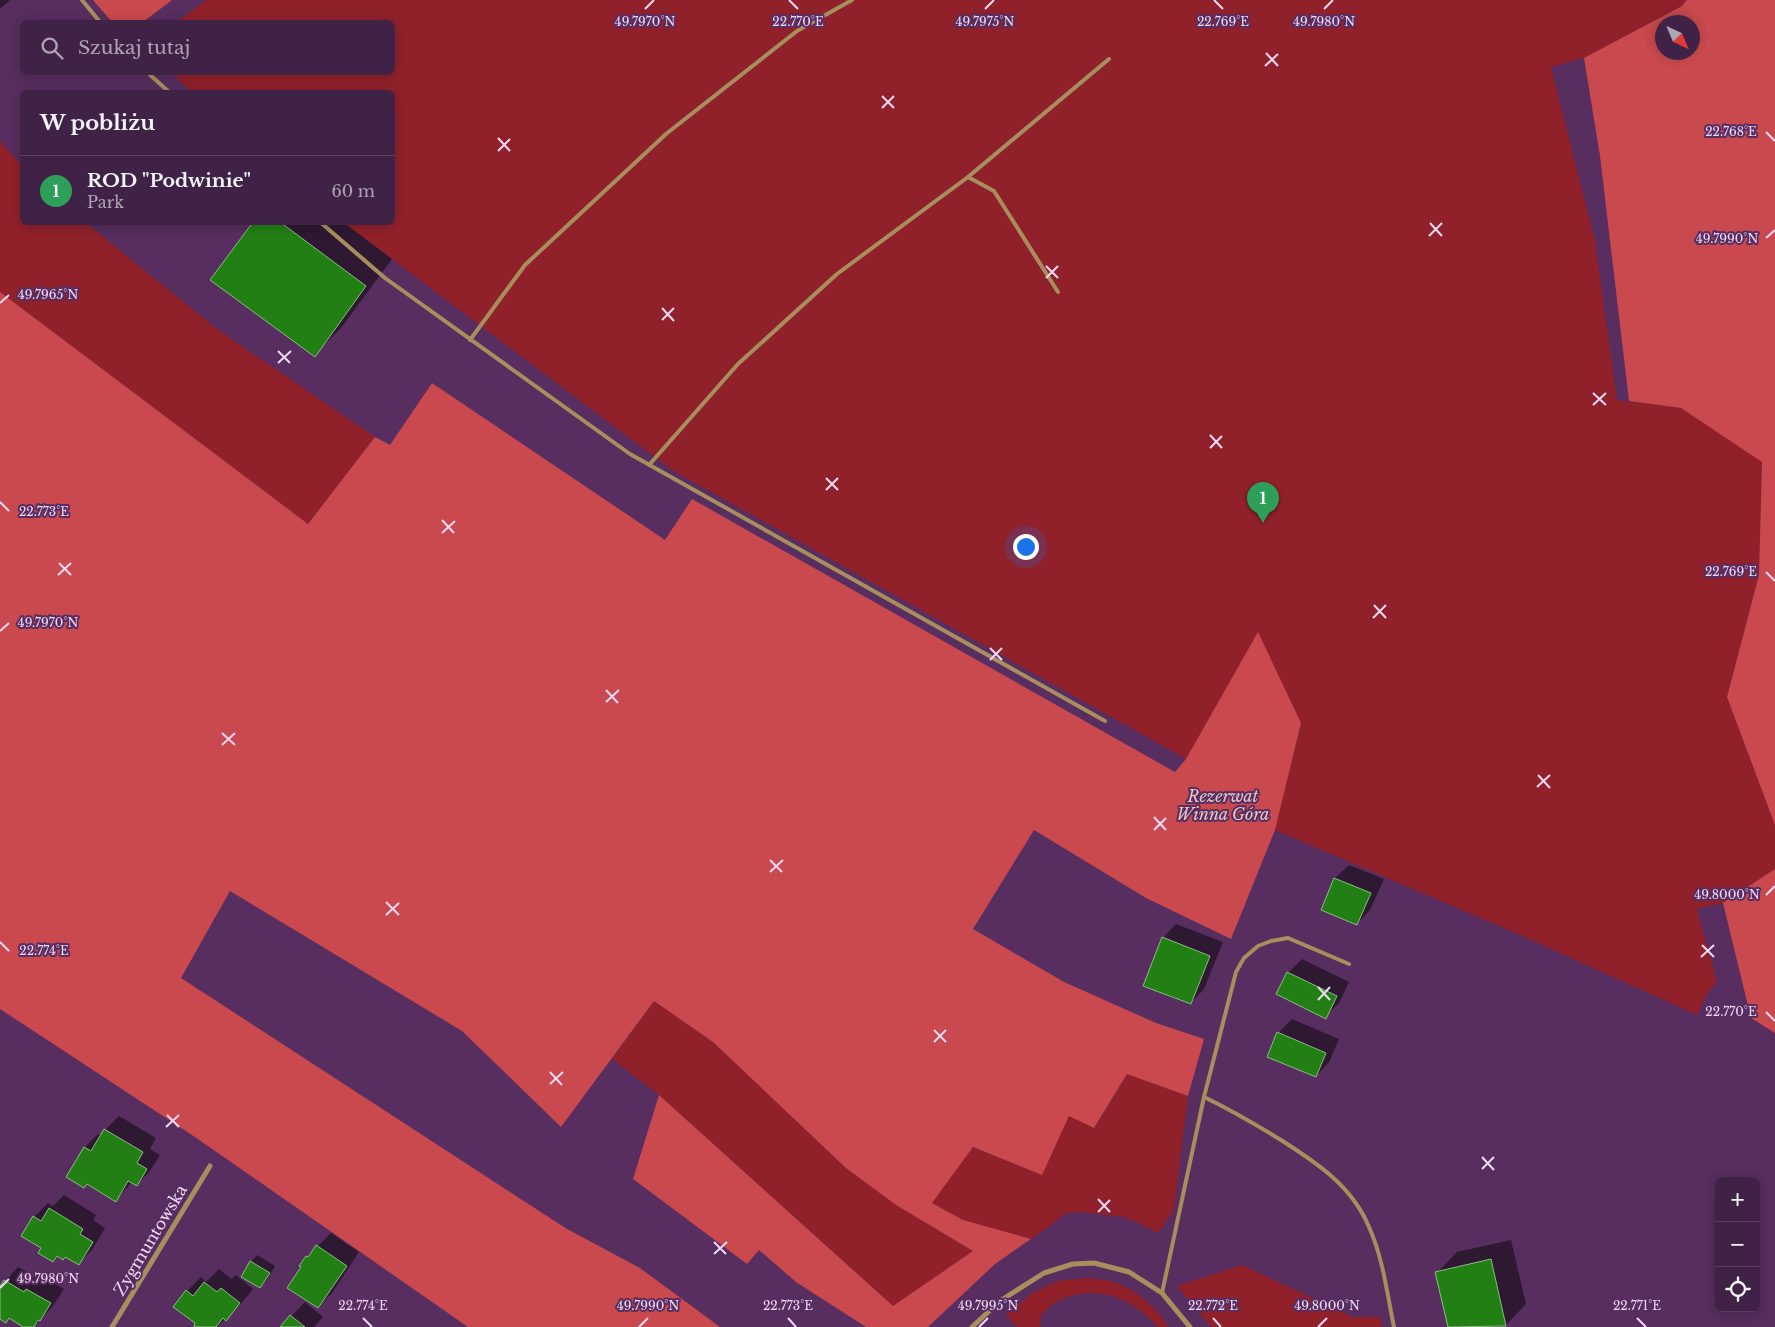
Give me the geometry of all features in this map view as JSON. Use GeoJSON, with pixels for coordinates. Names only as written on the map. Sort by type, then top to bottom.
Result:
{"type":"FeatureCollection","features":[{"type":"Feature","properties":{"kind":"street","name":"Zygmuntowska"},"geometry":{"type":"LineString","coordinates":[[112,1327],[210,1166]]}},
{"type":"Feature","properties":{"kind":"street"},"geometry":{"type":"LineString","coordinates":[[972,1327],[1000,1302],[1044,1273],[1073,1264],[1094,1263],[1129,1272],[1162,1293],[1190,1327]]}},
{"type":"Feature","properties":{"kind":"lane"},"geometry":{"type":"LineString","coordinates":[[82,0],[98,20]]}},
{"type":"Feature","properties":{"kind":"lane"},"geometry":{"type":"LineString","coordinates":[[470,340],[525,265],[666,134],[797,31],[852,0]]}},
{"type":"Feature","properties":{"kind":"lane"},"geometry":{"type":"LineString","coordinates":[[649,465],[738,364],[837,274],[968,177],[1109,59]]}},
{"type":"Feature","properties":{"kind":"lane"},"geometry":{"type":"LineString","coordinates":[[150,75],[167,90]]}},
{"type":"Feature","properties":{"kind":"lane"},"geometry":{"type":"LineString","coordinates":[[968,177],[994,191],[1058,292]]}},
{"type":"Feature","properties":{"kind":"lane"},"geometry":{"type":"LineString","coordinates":[[323,225],[384,278],[630,454],[1105,721]]}},
{"type":"Feature","properties":{"kind":"lane"},"geometry":{"type":"LineString","coordinates":[[1162,1293],[1204,1097],[1236,972],[1244,958],[1258,946],[1288,938],[1349,964]]}},
{"type":"Feature","properties":{"kind":"lane"},"geometry":{"type":"LineString","coordinates":[[1204,1097],[1240,1114],[1305,1156],[1333,1176],[1355,1199],[1369,1226],[1379,1252],[1394,1327]]}},
{"type":"Feature","properties":{"kind":"shaded area"},"geometry":{"type":"Polygon","coordinates":[[[206,0],[1687,0],[1682,6],[1665,15],[1655,15],[1655,20],[1584,58],[1551,67],[1595,241],[1617,400],[1681,408],[1762,461],[1759,575],[1727,697],[1775,825],[1775,869],[1723,903],[1697,909],[1717,982],[1707,994],[1697,1015],[1511,931],[1275,830],[1301,723],[1258,633],[1186,759],[672,470],[347,225],[395,225],[395,90],[190,90],[173,75],[395,75],[395,20],[180,20],[206,0]]]}},
{"type":"Feature","properties":{"kind":"shaded area"},"geometry":{"type":"Polygon","coordinates":[[[0,141],[20,164],[20,225],[88,225],[217,329],[375,437],[308,524],[0,292],[0,141]]]}},
{"type":"Feature","properties":{"kind":"shaded area"},"geometry":{"type":"Polygon","coordinates":[[[654,1001],[713,1042],[846,1168],[896,1205],[973,1251],[893,1306],[659,1095],[612,1059],[654,1001]]]}},
{"type":"Feature","properties":{"kind":"shaded area"},"geometry":{"type":"Polygon","coordinates":[[[1127,1074],[1188,1096],[1174,1210],[1158,1233],[1124,1217],[1082,1212],[1066,1213],[1031,1239],[963,1220],[932,1203],[973,1147],[1042,1175],[1069,1115],[1095,1128],[1127,1074]]]}},
{"type":"Feature","properties":{"kind":"shaded area"},"geometry":{"type":"Polygon","coordinates":[[[1242,1265],[1353,1317],[1380,1317],[1382,1327],[1211,1327],[1177,1286],[1242,1265]]]}},
{"type":"Feature","properties":{"kind":"shaded area"},"geometry":{"type":"Polygon","coordinates":[[[1087,1278],[1111,1281],[1123,1285],[1138,1294],[1152,1306],[1169,1327],[1158,1327],[1147,1316],[1124,1301],[1098,1293],[1070,1296],[1056,1302],[1041,1315],[1040,1327],[1017,1327],[1006,1315],[1031,1294],[1057,1281],[1087,1278]]]}},
{"type":"Feature","properties":{"kind":"green space"},"geometry":{"type":"Polygon","coordinates":[[[93,0],[172,0],[146,20],[110,20],[93,0]]]}},
{"type":"Feature","properties":{"kind":"green space"},"geometry":{"type":"Polygon","coordinates":[[[1687,0],[1775,0],[1775,825],[1727,697],[1759,575],[1762,462],[1681,408],[1629,401],[1600,156],[1584,58],[1655,20],[1655,60],[1700,60],[1700,15],[1665,15],[1682,6],[1687,0]]]}},
{"type":"Feature","properties":{"kind":"green space","name":"Rezerwat Winna Góra"},"geometry":{"type":"Polygon","coordinates":[[[0,292],[308,524],[375,437],[390,445],[432,383],[665,540],[692,499],[1175,772],[1186,759],[1258,632],[1301,723],[1275,830],[1231,939],[1146,898],[1034,830],[973,929],[1064,982],[1156,1023],[1204,1039],[1188,1096],[1127,1074],[1094,1128],[1069,1116],[1042,1175],[973,1147],[932,1203],[963,1220],[1031,1239],[995,1264],[928,1327],[866,1327],[796,1282],[759,1250],[747,1264],[633,1179],[659,1095],[893,1306],[973,1251],[896,1205],[846,1168],[713,1042],[654,1001],[561,1127],[462,1031],[230,891],[181,978],[567,1229],[640,1268],[720,1327],[468,1327],[195,1137],[0,1009],[0,292]]]}},
{"type":"Feature","properties":{"kind":"green space"},"geometry":{"type":"Polygon","coordinates":[[[1775,869],[1775,1033],[1751,1018],[1723,903],[1775,869]]]}},
{"type":"Feature","properties":{"kind":"building"},"geometry":{"type":"Polygon","coordinates":[[[251,225],[284,225],[366,286],[315,357],[210,280],[251,225]]]}},
{"type":"Feature","properties":{"kind":"building"},"geometry":{"type":"Polygon","coordinates":[[[1334,878],[1371,893],[1357,925],[1321,910],[1334,878]]]}},
{"type":"Feature","properties":{"kind":"building"},"geometry":{"type":"Polygon","coordinates":[[[1162,937],[1210,956],[1191,1004],[1143,986],[1162,937]]]}},
{"type":"Feature","properties":{"kind":"building"},"geometry":{"type":"Polygon","coordinates":[[[1287,972],[1337,996],[1326,1019],[1276,994],[1287,972]]]}},
{"type":"Feature","properties":{"kind":"building"},"geometry":{"type":"Polygon","coordinates":[[[1277,1032],[1326,1053],[1316,1077],[1267,1057],[1277,1032]]]}},
{"type":"Feature","properties":{"kind":"building"},"geometry":{"type":"Polygon","coordinates":[[[104,1129],[143,1152],[137,1163],[147,1169],[137,1186],[128,1181],[116,1202],[87,1184],[84,1188],[66,1177],[84,1147],[91,1151],[104,1129]]]}},
{"type":"Feature","properties":{"kind":"building"},"geometry":{"type":"Polygon","coordinates":[[[49,1208],[83,1229],[80,1234],[93,1242],[79,1265],[65,1257],[63,1260],[57,1256],[53,1262],[38,1253],[41,1248],[21,1236],[33,1216],[41,1221],[49,1208]]]}},
{"type":"Feature","properties":{"kind":"building"},"geometry":{"type":"Polygon","coordinates":[[[316,1245],[347,1266],[318,1308],[287,1288],[301,1267],[299,1266],[316,1245]]]}},
{"type":"Feature","properties":{"kind":"building"},"geometry":{"type":"Polygon","coordinates":[[[1491,1259],[1506,1326],[1448,1327],[1435,1272],[1491,1259]]]}},
{"type":"Feature","properties":{"kind":"building"},"geometry":{"type":"Polygon","coordinates":[[[250,1261],[270,1273],[260,1288],[241,1277],[250,1261]]]}},
{"type":"Feature","properties":{"kind":"building"},"geometry":{"type":"Polygon","coordinates":[[[4,1280],[24,1292],[26,1289],[51,1303],[34,1327],[23,1327],[9,1318],[6,1323],[0,1319],[0,1286],[4,1280]]]}},
{"type":"Feature","properties":{"kind":"building"},"geometry":{"type":"Polygon","coordinates":[[[204,1282],[217,1292],[221,1288],[240,1303],[226,1321],[223,1318],[216,1327],[194,1327],[195,1323],[173,1307],[186,1290],[193,1296],[204,1282]]]}},
{"type":"Feature","properties":{"kind":"building"},"geometry":{"type":"Polygon","coordinates":[[[290,1315],[305,1327],[280,1327],[290,1315]]]}},
{"type":"Feature","properties":{"kind":"place","name":"ROD \"Podwinie\""},"geometry":{"type":"Point","coordinates":[1263,523]}}]}
